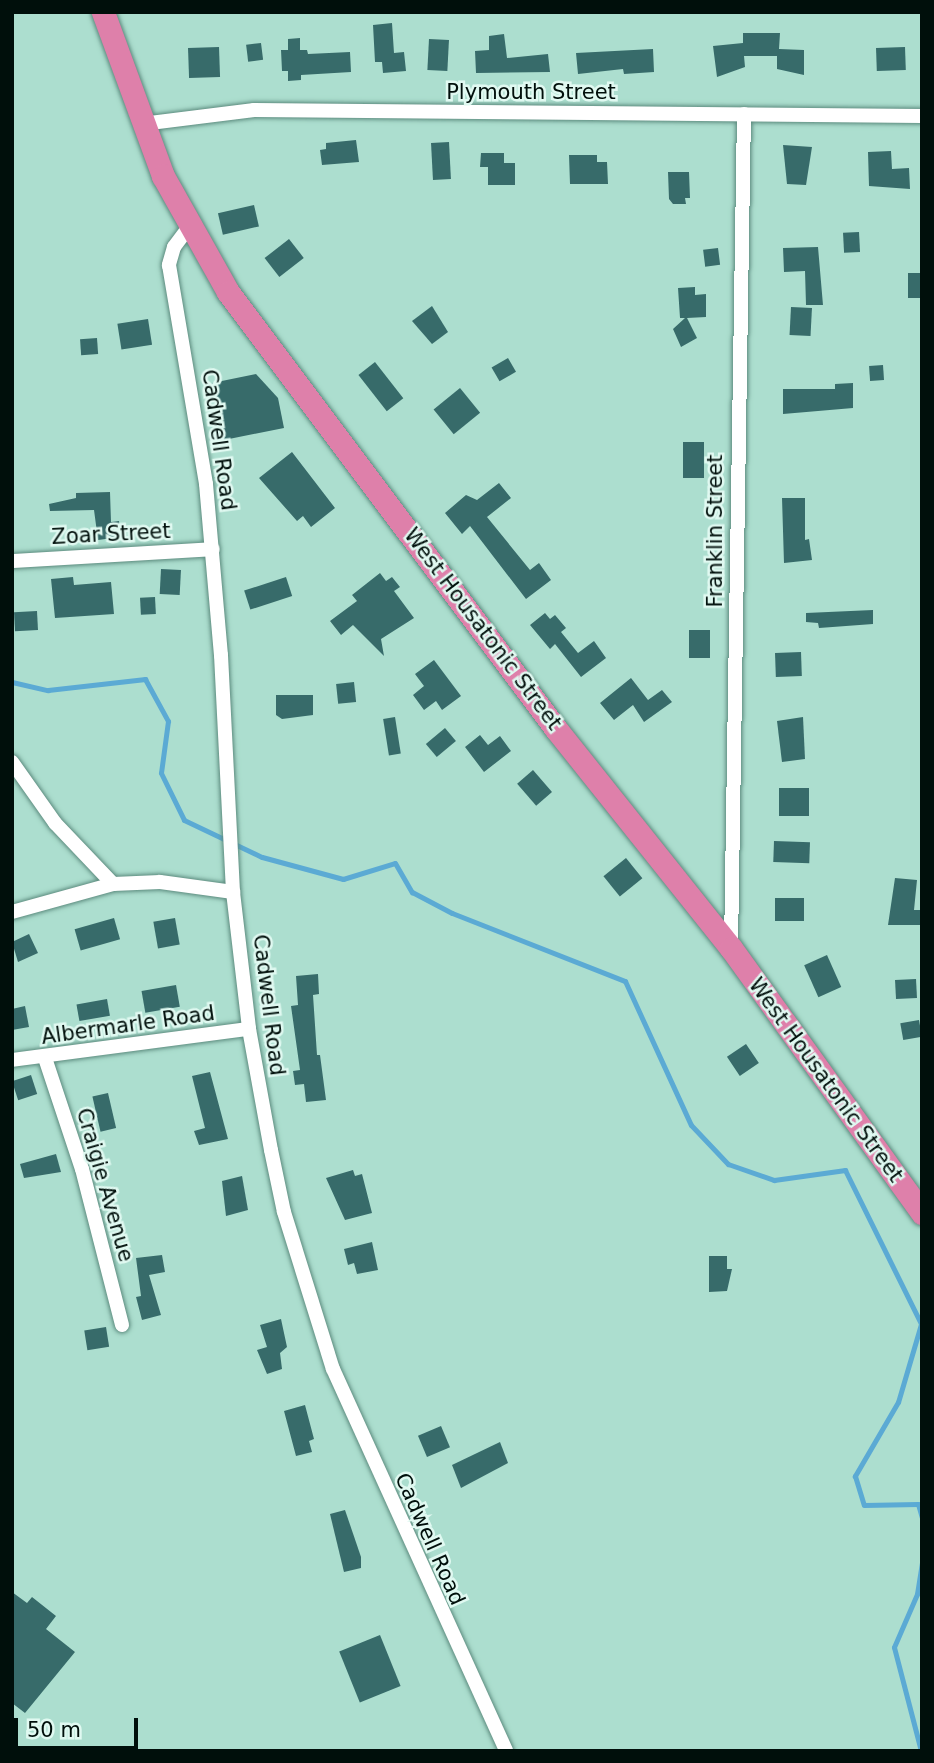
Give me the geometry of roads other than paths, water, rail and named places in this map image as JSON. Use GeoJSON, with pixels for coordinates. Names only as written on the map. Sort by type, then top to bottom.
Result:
{"type":"FeatureCollection","features":[{"type":"Feature","properties":{"kind":"highway","name":"West Housatonic Street"},"geometry":{"type":"LineString","coordinates":[[103,12],[142,124],[189,227],[228,292],[556,729],[731,948],[922,1213]]}},
{"type":"Feature","properties":{"kind":"street","name":"Plymouth Street"},"geometry":{"type":"LineString","coordinates":[[142,124],[254,110],[922,116]]}},
{"type":"Feature","properties":{"kind":"street","name":"Franklin Street"},"geometry":{"type":"LineString","coordinates":[[731,948],[744,114]]}},
{"type":"Feature","properties":{"kind":"street","name":"Cadwell Road"},"geometry":{"type":"LineString","coordinates":[[189,227],[174,247],[169,265],[213,549],[233,892],[249,1029],[284,1212],[333,1369],[506,1751]]}},
{"type":"Feature","properties":{"kind":"street","name":"Zoar Street"},"geometry":{"type":"LineString","coordinates":[[12,561],[213,549]]}},
{"type":"Feature","properties":{"kind":"street"},"geometry":{"type":"LineString","coordinates":[[12,762],[55,823],[113,884]]}},
{"type":"Feature","properties":{"kind":"street"},"geometry":{"type":"LineString","coordinates":[[12,912],[113,884],[160,881],[233,892]]}},
{"type":"Feature","properties":{"kind":"street","name":"Albermarle Road"},"geometry":{"type":"LineString","coordinates":[[12,1060],[45,1058],[249,1029]]}},
{"type":"Feature","properties":{"kind":"street","name":"Craigie Avenue"},"geometry":{"type":"LineString","coordinates":[[45,1058],[82,1169],[122,1325]]}},
{"type":"Feature","properties":{"kind":"waterway"},"geometry":{"type":"LineString","coordinates":[[12,682],[48,690],[145,679],[168,721],[161,773],[184,820],[262,857],[343,879],[395,863],[412,892],[452,913],[625,981],[691,1125],[728,1164],[774,1180],[845,1170],[921,1324],[898,1402],[855,1476],[864,1505],[918,1504],[922,1518]]}},
{"type":"Feature","properties":{"kind":"waterway"},"geometry":{"type":"LineString","coordinates":[[921,1751],[894,1647],[917,1594],[922,1561]]}}]}
